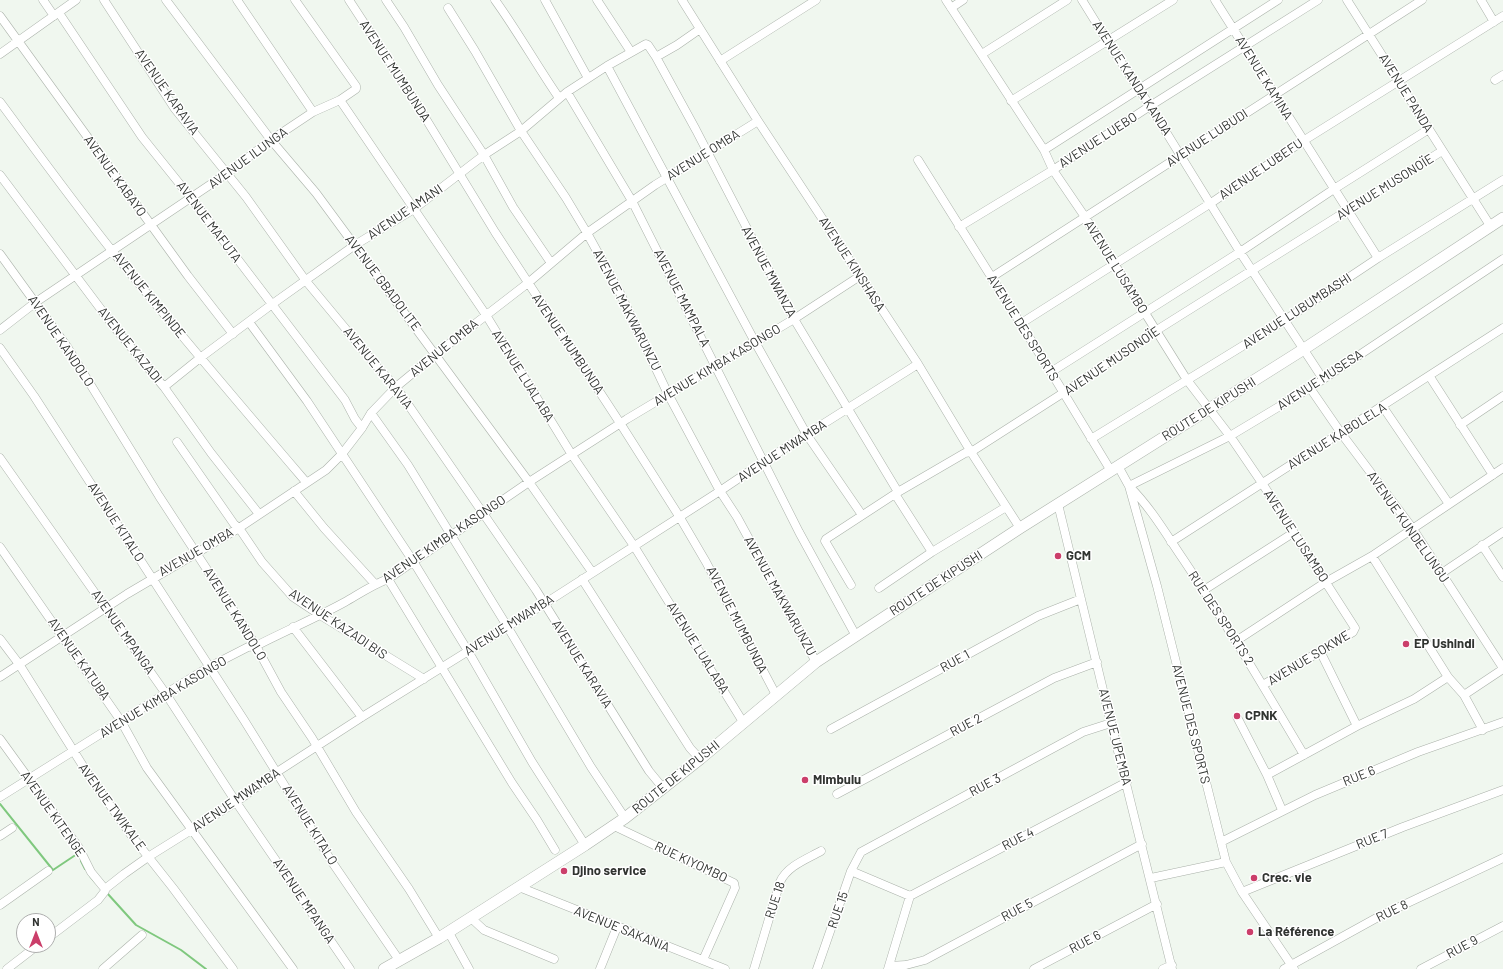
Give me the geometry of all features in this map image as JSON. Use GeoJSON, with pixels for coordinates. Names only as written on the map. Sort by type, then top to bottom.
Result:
{"type":"FeatureCollection","features":[{"type":"Feature","properties":{"kind":"highway","name":"ROUTE DE KIPUSHI"},"geometry":{"type":"LineString","coordinates":[[384,969],[471,918],[614,826],[700,759],[816,662],[1020,528],[1304,349],[1503,218]]}},
{"type":"Feature","properties":{"kind":"street"},"geometry":{"type":"LineString","coordinates":[[43,0],[56,14]]}},
{"type":"Feature","properties":{"kind":"street"},"geometry":{"type":"LineString","coordinates":[[0,54],[76,0]]}},
{"type":"Feature","properties":{"kind":"street","name":"AVENUE KARAVIA"},"geometry":{"type":"LineString","coordinates":[[104,0],[175,109],[246,197],[306,281],[379,369],[396,387],[536,590],[649,771],[663,788]]}},
{"type":"Feature","properties":{"kind":"street","name":"AVENUE GBADOLITE"},"geometry":{"type":"LineString","coordinates":[[166,0],[271,140],[316,193],[355,245],[436,354],[456,385],[529,482],[592,572]]}},
{"type":"Feature","properties":{"kind":"street"},"geometry":{"type":"LineString","coordinates":[[237,0],[313,112]]}},
{"type":"Feature","properties":{"kind":"street"},"geometry":{"type":"LineString","coordinates":[[295,0],[356,87],[356,89],[340,100]]}},
{"type":"Feature","properties":{"kind":"street","name":"AVENUE MUMBUNDA"},"geometry":{"type":"LineString","coordinates":[[349,0],[460,173],[495,232],[679,516],[706,562],[776,695]]}},
{"type":"Feature","properties":{"kind":"street"},"geometry":{"type":"LineString","coordinates":[[386,0],[404,27],[438,85],[484,154],[513,207],[551,263]]}},
{"type":"Feature","properties":{"kind":"street"},"geometry":{"type":"LineString","coordinates":[[495,0],[516,29],[539,69],[559,98]]}},
{"type":"Feature","properties":{"kind":"street"},"geometry":{"type":"LineString","coordinates":[[545,0],[588,78]]}},
{"type":"Feature","properties":{"kind":"street"},"geometry":{"type":"LineString","coordinates":[[597,0],[631,52]]}},
{"type":"Feature","properties":{"kind":"street","name":"AVENUE KINSHASA"},"geometry":{"type":"LineString","coordinates":[[682,0],[758,121],[918,364],[1020,528]]}},
{"type":"Feature","properties":{"kind":"street"},"geometry":{"type":"LineString","coordinates":[[720,61],[816,0]]}},
{"type":"Feature","properties":{"kind":"street","name":"AVENUE LUSAMBO"},"geometry":{"type":"LineString","coordinates":[[946,0],[1044,150],[1053,170],[1085,217],[1187,380],[1230,436],[1326,582],[1355,630]]}},
{"type":"Feature","properties":{"kind":"street"},"geometry":{"type":"LineString","coordinates":[[951,8],[964,0]]}},
{"type":"Feature","properties":{"kind":"street"},"geometry":{"type":"LineString","coordinates":[[982,54],[1067,0]]}},
{"type":"Feature","properties":{"kind":"street","name":"AVENUE KANDA KANDA"},"geometry":{"type":"LineString","coordinates":[[1082,0],[1181,155],[1240,252],[1323,379]]}},
{"type":"Feature","properties":{"kind":"street"},"geometry":{"type":"LineString","coordinates":[[1011,101],[1108,42],[1173,0]]}},
{"type":"Feature","properties":{"kind":"street","name":"AVENUE KAMINA"},"geometry":{"type":"LineString","coordinates":[[1215,0],[1378,258]]}},
{"type":"Feature","properties":{"kind":"street","name":"AVENUE LUEBO"},"geometry":{"type":"LineString","coordinates":[[1044,150],[1278,0]]}},
{"type":"Feature","properties":{"kind":"street","name":"AVENUE LUEBO"},"geometry":{"type":"LineString","coordinates":[[959,227],[1053,170],[1150,106],[1318,0]]}},
{"type":"Feature","properties":{"kind":"street","name":"AVENUE PANDA"},"geometry":{"type":"LineString","coordinates":[[1347,0],[1400,81],[1442,151],[1491,227]]}},
{"type":"Feature","properties":{"kind":"street","name":"AVENUE LUBUDI"},"geometry":{"type":"LineString","coordinates":[[992,277],[1422,0]]}},
{"type":"Feature","properties":{"kind":"street"},"geometry":{"type":"LineString","coordinates":[[1481,0],[1494,22]]}},
{"type":"Feature","properties":{"kind":"street","name":"AVENUE MAKWARUNZU"},"geometry":{"type":"LineString","coordinates":[[448,8],[475,51],[521,131],[566,198],[587,233],[620,293],[668,394],[720,491],[748,538],[816,662]]}},
{"type":"Feature","properties":{"kind":"street","name":"AVENUE MAFUTA"},"geometry":{"type":"LineString","coordinates":[[56,14],[142,137],[191,198],[271,305],[345,400],[355,419],[362,428]]}},
{"type":"Feature","properties":{"kind":"street","name":"AVENUE KABAYO"},"geometry":{"type":"LineString","coordinates":[[0,16],[151,226],[233,334]]}},
{"type":"Feature","properties":{"kind":"street","name":"AVENUE LUBEFU"},"geometry":{"type":"LineString","coordinates":[[1020,324],[1210,203],[1303,141],[1503,16]]}},
{"type":"Feature","properties":{"kind":"street"},"geometry":{"type":"LineString","coordinates":[[656,57],[700,29]]}},
{"type":"Feature","properties":{"kind":"street","name":"AVENUE AMANI"},"geometry":{"type":"LineString","coordinates":[[164,387],[271,305],[355,245],[414,209],[484,154],[521,131],[567,92],[645,44],[649,46]]}},
{"type":"Feature","properties":{"kind":"street","name":"AVENUE MWANZA"},"geometry":{"type":"LineString","coordinates":[[649,46],[696,130],[706,153],[794,319],[932,552]]}},
{"type":"Feature","properties":{"kind":"street"},"geometry":{"type":"LineString","coordinates":[[607,66],[755,342],[807,435],[862,516]]}},
{"type":"Feature","properties":{"kind":"street"},"geometry":{"type":"LineString","coordinates":[[1495,80],[1503,75]]}},
{"type":"Feature","properties":{"kind":"street","name":"AVENUE MAMPALA"},"geometry":{"type":"LineString","coordinates":[[567,92],[632,201],[799,532],[856,636]]}},
{"type":"Feature","properties":{"kind":"street","name":"AVENUE ILUNGA"},"geometry":{"type":"LineString","coordinates":[[0,330],[36,302],[151,226],[226,174],[271,140],[313,112],[340,100]]}},
{"type":"Feature","properties":{"kind":"street","name":"AVENUE LUALABA"},"geometry":{"type":"LineString","coordinates":[[340,100],[486,315],[572,455],[634,546],[744,722]]}},
{"type":"Feature","properties":{"kind":"street","name":"AVENUE KIMPINDE"},"geometry":{"type":"LineString","coordinates":[[0,102],[60,185],[112,251],[200,358],[306,482]]}},
{"type":"Feature","properties":{"kind":"street","name":"AVENUE OMBA"},"geometry":{"type":"LineString","coordinates":[[0,677],[152,578],[239,528],[326,470],[342,454],[362,428],[371,413],[396,387],[436,354],[528,283],[587,233],[632,201],[758,121]]}},
{"type":"Feature","properties":{"kind":"street","name":"AVENUE MUSONOÏE"},"geometry":{"type":"LineString","coordinates":[[1051,372],[1240,252],[1334,189],[1429,129]]}},
{"type":"Feature","properties":{"kind":"street","name":"AVENUE MUSONOÏE"},"geometry":{"type":"LineString","coordinates":[[851,585],[825,540],[896,493],[965,453],[972,452],[1064,393],[1156,330],[1442,151]]}},
{"type":"Feature","properties":{"kind":"street","name":"AVENUE DES SPORTS"},"geometry":{"type":"LineString","coordinates":[[918,160],[1051,372],[1091,439],[1129,486],[1157,586],[1226,862],[1242,892],[1290,968]]}},
{"type":"Feature","properties":{"kind":"street","name":"AVENUE KAZADI"},"geometry":{"type":"LineString","coordinates":[[0,175],[115,328],[164,387],[211,452],[259,514]]}},
{"type":"Feature","properties":{"kind":"street","name":"AVENUE LUBUMBASHI"},"geometry":{"type":"LineString","coordinates":[[1091,439],[1285,320],[1378,258],[1474,200],[1503,180]]}},
{"type":"Feature","properties":{"kind":"street","name":"AVENUE KANDOLO"},"geometry":{"type":"LineString","coordinates":[[0,254],[68,348],[128,446],[256,646],[281,692],[317,747],[356,812],[409,889],[469,969]]}},
{"type":"Feature","properties":{"kind":"street","name":"AVENUE MUSESA"},"geometry":{"type":"LineString","coordinates":[[1129,486],[1230,436],[1310,388],[1503,259]]}},
{"type":"Feature","properties":{"kind":"street","name":"AVENUE KIMBA KASONGO"},"geometry":{"type":"LineString","coordinates":[[0,797],[73,752],[121,720],[209,667],[248,647],[256,646],[320,615],[346,602],[375,584],[388,579],[482,513],[620,423],[794,319],[860,276]]}},
{"type":"Feature","properties":{"kind":"street"},"geometry":{"type":"LineString","coordinates":[[249,322],[286,371],[413,561],[468,651],[532,762],[585,845]]}},
{"type":"Feature","properties":{"kind":"street","name":"AVENUE KABOLELA"},"geometry":{"type":"LineString","coordinates":[[1171,542],[1430,377],[1503,328]]}},
{"type":"Feature","properties":{"kind":"street","name":"AVENUE KITALO"},"geometry":{"type":"LineString","coordinates":[[0,348],[34,396],[152,578],[277,772],[332,862],[399,960]]}},
{"type":"Feature","properties":{"kind":"street","name":"AVENUE MWAMBA"},"geometry":{"type":"LineString","coordinates":[[56,932],[98,900],[105,890],[124,874],[148,857],[236,802],[277,772],[362,717],[544,604],[763,462],[918,364]]}},
{"type":"Feature","properties":{"kind":"street"},"geometry":{"type":"LineString","coordinates":[[1430,377],[1493,475]]}},
{"type":"Feature","properties":{"kind":"street","name":"AVENUE KUNDELUNGU"},"geometry":{"type":"LineString","coordinates":[[1310,388],[1341,433],[1413,529],[1503,669]]}},
{"type":"Feature","properties":{"kind":"street"},"geometry":{"type":"LineString","coordinates":[[1460,424],[1503,396]]}},
{"type":"Feature","properties":{"kind":"street"},"geometry":{"type":"LineString","coordinates":[[1383,407],[1449,504]]}},
{"type":"Feature","properties":{"kind":"street"},"geometry":{"type":"LineString","coordinates":[[371,413],[408,465],[507,626],[591,767],[625,818]]}},
{"type":"Feature","properties":{"kind":"street","name":"AVENUE KAZADI BIS"},"geometry":{"type":"LineString","coordinates":[[177,442],[230,519],[239,528],[262,562],[293,597],[424,679]]}},
{"type":"Feature","properties":{"kind":"street","name":"AVENUE MPANGA"},"geometry":{"type":"LineString","coordinates":[[0,458],[166,694],[236,802],[350,969]]}},
{"type":"Feature","properties":{"kind":"street"},"geometry":{"type":"LineString","coordinates":[[1236,641],[1326,582],[1372,556],[1503,468]]}},
{"type":"Feature","properties":{"kind":"street","name":"RUE DES SPORTS 2"},"geometry":{"type":"LineString","coordinates":[[1129,486],[1142,499],[1204,590],[1263,685],[1304,755]]}},
{"type":"Feature","properties":{"kind":"street"},"geometry":{"type":"LineString","coordinates":[[294,491],[324,528],[375,584]]}},
{"type":"Feature","properties":{"kind":"street","name":"AVENUE UPEMBA"},"geometry":{"type":"LineString","coordinates":[[1058,504],[1172,967]]}},
{"type":"Feature","properties":{"kind":"street"},"geometry":{"type":"LineString","coordinates":[[879,588],[932,552],[1006,507]]}},
{"type":"Feature","properties":{"kind":"street"},"geometry":{"type":"LineString","coordinates":[[1442,573],[1503,532]]}},
{"type":"Feature","properties":{"kind":"street"},"geometry":{"type":"LineString","coordinates":[[1204,590],[1293,533]]}},
{"type":"Feature","properties":{"kind":"street"},"geometry":{"type":"LineString","coordinates":[[1482,546],[1503,577]]}},
{"type":"Feature","properties":{"kind":"street","name":"AVENUE KATUBA"},"geometry":{"type":"LineString","coordinates":[[0,547],[121,720],[147,768],[293,969]]}},
{"type":"Feature","properties":{"kind":"street"},"geometry":{"type":"LineString","coordinates":[[1372,556],[1448,677],[1464,695],[1483,730]]}},
{"type":"Feature","properties":{"kind":"street"},"geometry":{"type":"LineString","coordinates":[[388,579],[443,667],[512,783],[555,850]]}},
{"type":"Feature","properties":{"kind":"street"},"geometry":{"type":"LineString","coordinates":[[582,579],[690,748],[700,759]]}},
{"type":"Feature","properties":{"kind":"street","name":"RUE 1"},"geometry":{"type":"LineString","coordinates":[[831,729],[1038,616],[1081,599]]}},
{"type":"Feature","properties":{"kind":"street"},"geometry":{"type":"LineString","coordinates":[[293,627],[362,717]]}},
{"type":"Feature","properties":{"kind":"street","name":"AVENUE SOKWE"},"geometry":{"type":"LineString","coordinates":[[1263,685],[1355,630]]}},
{"type":"Feature","properties":{"kind":"street","name":"AVENUE TWIKALE"},"geometry":{"type":"LineString","coordinates":[[0,639],[19,664],[73,752],[148,857],[233,969]]}},
{"type":"Feature","properties":{"kind":"street"},"geometry":{"type":"LineString","coordinates":[[1320,652],[1357,726]]}},
{"type":"Feature","properties":{"kind":"street","name":"RUE 2"},"geometry":{"type":"LineString","coordinates":[[837,794],[1054,678],[1097,662]]}},
{"type":"Feature","properties":{"kind":"street"},"geometry":{"type":"LineString","coordinates":[[1464,695],[1503,669]]}},
{"type":"Feature","properties":{"kind":"street"},"geometry":{"type":"LineString","coordinates":[[1267,775],[1357,726],[1414,700],[1448,677]]}},
{"type":"Feature","properties":{"kind":"street"},"geometry":{"type":"LineString","coordinates":[[1237,717],[1267,775],[1282,810]]}},
{"type":"Feature","properties":{"kind":"street","name":"RUE 6"},"geometry":{"type":"LineString","coordinates":[[1221,842],[1282,810],[1315,795],[1418,752],[1503,722]]}},
{"type":"Feature","properties":{"kind":"street","name":"RUE 3"},"geometry":{"type":"LineString","coordinates":[[862,852],[1083,732],[1111,723]]}},
{"type":"Feature","properties":{"kind":"street","name":"AVENUE KITENGE"},"geometry":{"type":"LineString","coordinates":[[0,739],[28,780],[79,848],[91,872],[105,890]]}},
{"type":"Feature","properties":{"kind":"street","name":"RUE 4"},"geometry":{"type":"LineString","coordinates":[[910,896],[1126,782]]}},
{"type":"Feature","properties":{"kind":"street","name":"RUE 7"},"geometry":{"type":"LineString","coordinates":[[1242,892],[1403,827],[1503,790]]}},
{"type":"Feature","properties":{"kind":"street","name":"RUE KIYOMBO"},"geometry":{"type":"LineString","coordinates":[[614,826],[734,883],[735,888],[703,960]]}},
{"type":"Feature","properties":{"kind":"street"},"geometry":{"type":"LineString","coordinates":[[0,836],[12,828]]}},
{"type":"Feature","properties":{"kind":"street","name":"RUE 5"},"geometry":{"type":"LineString","coordinates":[[888,967],[906,965],[925,960],[1142,844]]}},
{"type":"Feature","properties":{"kind":"street","name":"RUE 18"},"geometry":{"type":"LineString","coordinates":[[754,969],[780,882],[784,874],[821,851]]}},
{"type":"Feature","properties":{"kind":"street","name":"RUE 15"},"geometry":{"type":"LineString","coordinates":[[817,969],[851,871],[862,852]]}},
{"type":"Feature","properties":{"kind":"street","name":"RUE 8"},"geometry":{"type":"LineString","coordinates":[[1290,968],[1380,916],[1503,858]]}},
{"type":"Feature","properties":{"kind":"street"},"geometry":{"type":"LineString","coordinates":[[1151,878],[1226,862]]}},
{"type":"Feature","properties":{"kind":"street"},"geometry":{"type":"LineString","coordinates":[[0,905],[48,871]]}},
{"type":"Feature","properties":{"kind":"street"},"geometry":{"type":"LineString","coordinates":[[851,871],[910,896],[888,967]]}},
{"type":"Feature","properties":{"kind":"street","name":"AVENUE SAKANIA"},"geometry":{"type":"LineString","coordinates":[[519,888],[725,969]]}},
{"type":"Feature","properties":{"kind":"street","name":"RUE 6"},"geometry":{"type":"LineString","coordinates":[[1034,969],[1157,904]]}},
{"type":"Feature","properties":{"kind":"street"},"geometry":{"type":"LineString","coordinates":[[471,918],[484,930],[554,960]]}},
{"type":"Feature","properties":{"kind":"street","name":"RUE 9"},"geometry":{"type":"LineString","coordinates":[[1421,969],[1503,926]]}},
{"type":"Feature","properties":{"kind":"street"},"geometry":{"type":"LineString","coordinates":[[600,969],[617,927]]}},
{"type":"Feature","properties":{"kind":"street"},"geometry":{"type":"LineString","coordinates":[[103,969],[142,935]]}},
{"type":"Feature","properties":{"kind":"street"},"geometry":{"type":"LineString","coordinates":[[7,969],[28,953]]}},
{"type":"Feature","properties":{"kind":"street"},"geometry":{"type":"LineString","coordinates":[[1163,969],[1172,967]]}},
{"type":"Feature","properties":{"kind":"waterway"},"geometry":{"type":"LineString","coordinates":[[0,804],[53,870],[77,854],[78,855]]}},
{"type":"Feature","properties":{"kind":"waterway"},"geometry":{"type":"LineString","coordinates":[[81,861],[85,869]]}},
{"type":"Feature","properties":{"kind":"waterway"},"geometry":{"type":"LineString","coordinates":[[90,876],[96,883]]}},
{"type":"Feature","properties":{"kind":"waterway"},"geometry":{"type":"LineString","coordinates":[[107,893],[136,925],[181,950],[206,969]]}},
{"type":"Feature","properties":{"kind":"place","name":"GCM"},"geometry":{"type":"Point","coordinates":[1058,556]}},
{"type":"Feature","properties":{"kind":"place","name":"EP Ushindi"},"geometry":{"type":"Point","coordinates":[1406,644]}},
{"type":"Feature","properties":{"kind":"place","name":"CPNK"},"geometry":{"type":"Point","coordinates":[1237,716]}},
{"type":"Feature","properties":{"kind":"place","name":"Mimbulu"},"geometry":{"type":"Point","coordinates":[805,780]}},
{"type":"Feature","properties":{"kind":"place","name":"Djino service"},"geometry":{"type":"Point","coordinates":[564,871]}},
{"type":"Feature","properties":{"kind":"place","name":"Crec. vie"},"geometry":{"type":"Point","coordinates":[1254,878]}},
{"type":"Feature","properties":{"kind":"place","name":"La Référence"},"geometry":{"type":"Point","coordinates":[1250,932]}}]}
